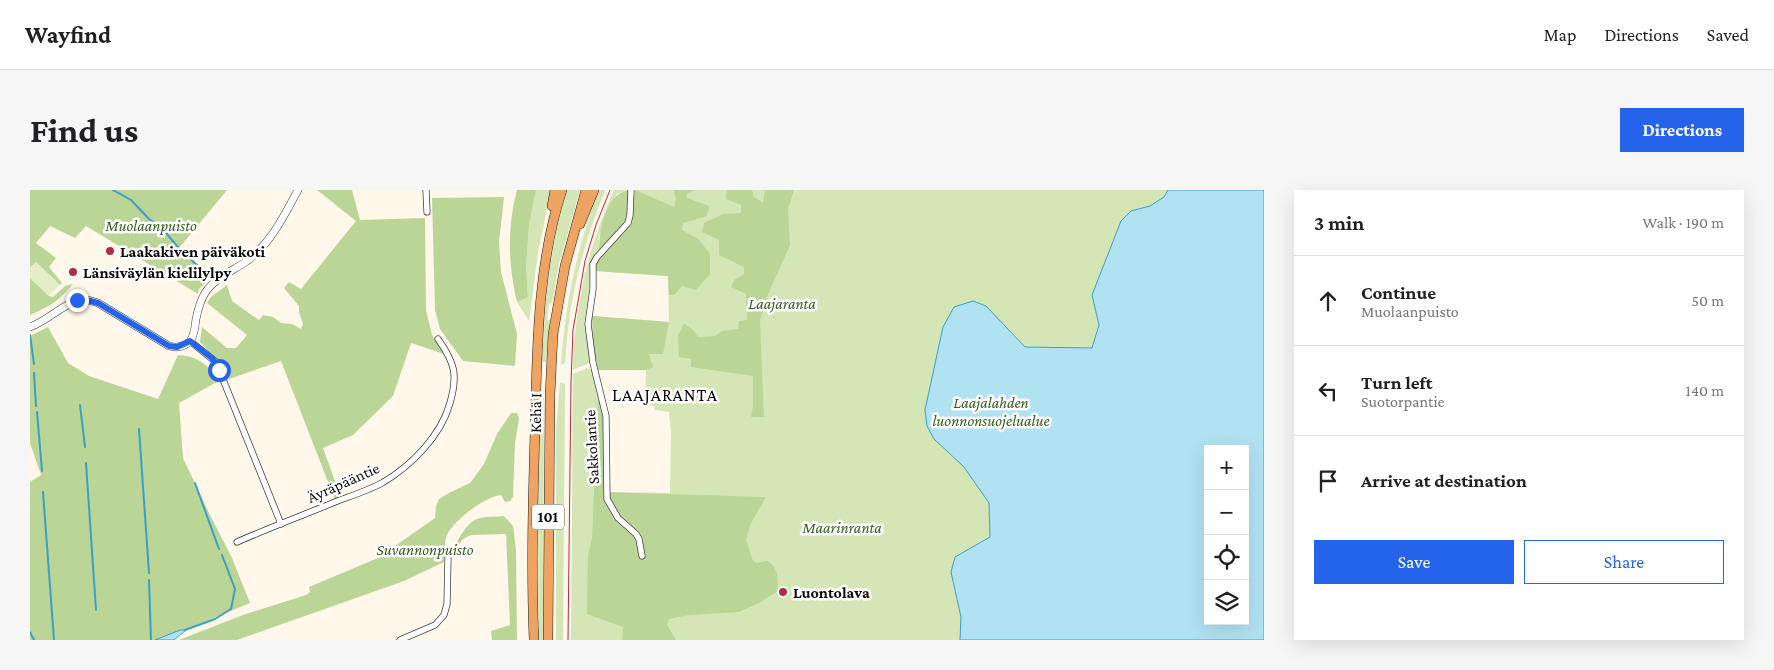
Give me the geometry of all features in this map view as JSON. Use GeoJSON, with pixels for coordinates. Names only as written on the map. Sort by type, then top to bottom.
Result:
{"type":"FeatureCollection","features":[{"type":"Feature","properties":{"kind":"highway"},"geometry":{"type":"LineString","coordinates":[[550,238],[555,190]]}},
{"type":"Feature","properties":{"kind":"highway","name":"Kehä I"},"geometry":{"type":"LineString","coordinates":[[534,640],[533,527],[536,362],[540,304],[550,238],[562,190]]}},
{"type":"Feature","properties":{"kind":"highway","name":"Kehä I"},"geometry":{"type":"LineString","coordinates":[[548,640],[551,362],[557,308],[570,245],[586,190]]}},
{"type":"Feature","properties":{"kind":"highway"},"geometry":{"type":"LineString","coordinates":[[570,245],[594,190]]}},
{"type":"Feature","properties":{"kind":"street"},"geometry":{"type":"LineString","coordinates":[[30,327],[46,320],[77,300],[87,300],[98,303],[169,346],[177,347],[190,341],[200,303],[206,292],[218,279],[248,260],[263,247],[278,228],[298,190]]}},
{"type":"Feature","properties":{"kind":"street"},"geometry":{"type":"LineString","coordinates":[[426,190],[427,212]]}},
{"type":"Feature","properties":{"kind":"street","name":"Sakkolantie"},"geometry":{"type":"LineString","coordinates":[[631,190],[628,223],[597,257],[593,264],[588,330],[593,363],[606,416],[607,499],[618,518],[636,534],[639,539],[642,556]]}},
{"type":"Feature","properties":{"kind":"street","name":"Äyräpääntie"},"geometry":{"type":"LineString","coordinates":[[238,542],[383,482],[410,463],[430,440],[448,410],[455,379],[453,364],[447,351],[438,339]]}},
{"type":"Feature","properties":{"kind":"street"},"geometry":{"type":"LineString","coordinates":[[190,341],[212,358],[219,370],[281,524]]}},
{"type":"Feature","properties":{"kind":"street"},"geometry":{"type":"LineString","coordinates":[[400,640],[416,637],[435,626],[444,615],[447,604],[448,557]]}},
{"type":"Feature","properties":{"kind":"green space","name":"Muolaanpuisto"},"geometry":{"type":"Polygon","coordinates":[[[30,190],[227,190],[179,248],[212,276],[199,289],[198,294],[86,226],[75,238],[50,226],[36,243],[56,258],[49,267],[62,283],[60,285],[36,262],[30,268],[30,190]]]}},
{"type":"Feature","properties":{"kind":"green space"},"geometry":{"type":"Polygon","coordinates":[[[317,190],[352,190],[360,220],[425,218],[426,310],[432,335],[444,354],[411,343],[393,396],[353,435],[323,448],[341,498],[335,500],[281,361],[226,380],[216,359],[200,342],[202,327],[227,348],[236,348],[247,335],[207,303],[211,297],[227,285],[232,301],[259,320],[263,315],[273,317],[281,323],[292,324],[301,329],[303,324],[299,306],[284,288],[289,282],[301,289],[356,221],[317,190]]]}},
{"type":"Feature","properties":{"kind":"green space"},"geometry":{"type":"Polygon","coordinates":[[[517,190],[536,190],[529,226],[526,267],[528,297],[517,302],[510,260],[510,232],[517,190]]]}},
{"type":"Feature","properties":{"kind":"green space"},"geometry":{"type":"Polygon","coordinates":[[[536,190],[551,190],[538,252],[529,321],[517,302],[528,296],[526,267],[529,226],[536,190]]]}},
{"type":"Feature","properties":{"kind":"green space"},"geometry":{"type":"Polygon","coordinates":[[[567,190],[580,190],[559,264],[552,303],[549,304],[547,320],[550,320],[546,362],[542,362],[552,254],[567,190]]]}},
{"type":"Feature","properties":{"kind":"green space"},"geometry":{"type":"Polygon","coordinates":[[[599,190],[605,190],[583,254],[573,296],[565,363],[561,365],[573,276],[584,233],[599,190]]]}},
{"type":"Feature","properties":{"kind":"green space"},"geometry":{"type":"Polygon","coordinates":[[[614,190],[626,190],[617,194],[599,236],[599,251],[591,264],[584,324],[591,362],[573,370],[576,323],[584,278],[597,233],[614,190]]]}},
{"type":"Feature","properties":{"kind":"green space"},"geometry":{"type":"Polygon","coordinates":[[[628,190],[627,218],[624,224],[599,251],[602,224],[609,206],[620,193],[628,190]]]}},
{"type":"Feature","properties":{"kind":"green space","name":"Laajalahden luonnonsuojelualue"},"geometry":{"type":"Polygon","coordinates":[[[635,190],[1264,190],[1264,640],[571,640],[573,374],[587,368],[593,371],[604,417],[604,492],[670,493],[671,432],[669,412],[655,410],[654,406],[645,405],[646,370],[598,370],[592,316],[669,322],[668,276],[595,271],[596,262],[632,223],[635,190]]]}},
{"type":"Feature","properties":{"kind":"green space"},"geometry":{"type":"Polygon","coordinates":[[[635,190],[674,207],[676,199],[674,190],[694,190],[687,194],[687,198],[709,206],[707,216],[683,223],[682,230],[698,239],[710,254],[710,274],[696,290],[682,286],[674,295],[669,295],[668,276],[595,271],[596,262],[632,223],[635,190]]]}},
{"type":"Feature","properties":{"kind":"green space"},"geometry":{"type":"Polygon","coordinates":[[[727,190],[752,190],[754,197],[763,203],[765,190],[794,190],[788,209],[790,245],[765,301],[760,321],[764,417],[751,417],[753,376],[691,367],[691,359],[679,357],[678,336],[684,323],[698,337],[715,336],[722,331],[738,329],[739,321],[747,320],[746,294],[731,287],[734,280],[744,274],[744,267],[719,255],[719,240],[702,232],[704,223],[723,214],[741,213],[741,205],[726,199],[727,190]]]}},
{"type":"Feature","properties":{"kind":"green space"},"geometry":{"type":"Polygon","coordinates":[[[504,197],[499,242],[501,272],[517,334],[515,366],[463,361],[440,329],[435,310],[432,198],[504,197]]]}},
{"type":"Feature","properties":{"kind":"green space"},"geometry":{"type":"Polygon","coordinates":[[[36,262],[60,285],[49,296],[30,278],[30,268],[36,262]]]}},
{"type":"Feature","properties":{"kind":"green space"},"geometry":{"type":"Polygon","coordinates":[[[30,278],[49,296],[53,297],[65,286],[73,284],[54,302],[30,315],[30,278]]]}},
{"type":"Feature","properties":{"kind":"green space"},"geometry":{"type":"Polygon","coordinates":[[[592,316],[669,322],[663,354],[649,354],[653,367],[646,370],[598,370],[593,346],[592,316]]]}},
{"type":"Feature","properties":{"kind":"green space"},"geometry":{"type":"Polygon","coordinates":[[[48,327],[68,363],[89,376],[158,399],[178,355],[197,359],[210,370],[217,382],[179,403],[183,458],[232,558],[250,603],[160,640],[30,640],[30,482],[41,475],[30,443],[30,336],[48,327]]]}},
{"type":"Feature","properties":{"kind":"green space"},"geometry":{"type":"Polygon","coordinates":[[[560,382],[565,384],[563,640],[556,640],[556,431],[560,382]]]}},
{"type":"Feature","properties":{"kind":"green space"},"geometry":{"type":"Polygon","coordinates":[[[541,391],[544,392],[543,640],[539,640],[538,527],[541,391]]]}},
{"type":"Feature","properties":{"kind":"green space"},"geometry":{"type":"Polygon","coordinates":[[[598,398],[604,417],[604,492],[766,497],[750,525],[746,540],[753,561],[756,563],[767,561],[773,566],[777,574],[778,591],[759,603],[739,612],[689,615],[669,619],[667,625],[676,640],[622,640],[623,627],[587,614],[588,555],[592,539],[598,398]]]}},
{"type":"Feature","properties":{"kind":"green space","name":"Suvannonpuisto"},"geometry":{"type":"Polygon","coordinates":[[[511,413],[517,413],[519,418],[515,443],[513,497],[510,501],[505,502],[501,495],[494,496],[461,518],[446,538],[444,562],[404,581],[237,640],[179,640],[243,615],[306,595],[310,592],[309,587],[378,558],[435,518],[439,499],[470,483],[484,464],[497,434],[511,413]]]}},
{"type":"Feature","properties":{"kind":"green space"},"geometry":{"type":"Polygon","coordinates":[[[504,516],[513,526],[516,550],[517,640],[492,640],[491,631],[510,625],[506,534],[471,535],[463,539],[453,553],[459,537],[475,520],[483,517],[504,516]]]}},
{"type":"Feature","properties":{"kind":"water"},"geometry":{"type":"Polygon","coordinates":[[[1168,190],[1264,190],[1264,640],[960,640],[961,617],[951,572],[955,557],[990,537],[989,503],[964,467],[934,439],[927,426],[925,410],[943,327],[954,307],[973,301],[986,306],[1025,347],[1092,348],[1099,325],[1092,295],[1121,221],[1131,211],[1150,206],[1164,197],[1168,190]]]}},
{"type":"Feature","properties":{"kind":"water"},"geometry":{"type":"Polygon","coordinates":[[[180,630],[186,630],[174,640],[155,640],[180,630]]]}},
{"type":"Feature","properties":{"kind":"waterway"},"geometry":{"type":"LineString","coordinates":[[113,190],[131,200],[149,219],[160,226],[177,246],[209,277]]}},
{"type":"Feature","properties":{"kind":"waterway"},"geometry":{"type":"LineString","coordinates":[[30,335],[34,364]]}},
{"type":"Feature","properties":{"kind":"waterway"},"geometry":{"type":"LineString","coordinates":[[34,373],[36,406]]}},
{"type":"Feature","properties":{"kind":"waterway"},"geometry":{"type":"LineString","coordinates":[[80,405],[85,447]]}},
{"type":"Feature","properties":{"kind":"waterway"},"geometry":{"type":"LineString","coordinates":[[37,412],[42,471]]}},
{"type":"Feature","properties":{"kind":"waterway"},"geometry":{"type":"LineString","coordinates":[[139,429],[149,573]]}},
{"type":"Feature","properties":{"kind":"waterway"},"geometry":{"type":"LineString","coordinates":[[86,463],[96,610]]}},
{"type":"Feature","properties":{"kind":"waterway"},"geometry":{"type":"LineString","coordinates":[[195,483],[219,549]]}},
{"type":"Feature","properties":{"kind":"waterway"},"geometry":{"type":"LineString","coordinates":[[43,492],[54,640]]}},
{"type":"Feature","properties":{"kind":"waterway"},"geometry":{"type":"LineString","coordinates":[[185,630],[215,619],[231,609],[235,589],[222,555]]}},
{"type":"Feature","properties":{"kind":"waterway"},"geometry":{"type":"LineString","coordinates":[[149,580],[151,640]]}},
{"type":"Feature","properties":{"kind":"waterway"},"geometry":{"type":"LineString","coordinates":[[30,632],[34,640]]}},
{"type":"Feature","properties":{"kind":"tram line"},"geometry":{"type":"LineString","coordinates":[[568,640],[573,330],[585,261],[596,225],[610,190]]}},
{"type":"Feature","properties":{"kind":"place","name":"Laakakiven päiväkoti"},"geometry":{"type":"Point","coordinates":[110,251]}},
{"type":"Feature","properties":{"kind":"place","name":"Länsiväylän kielilylpy"},"geometry":{"type":"Point","coordinates":[73,272]}},
{"type":"Feature","properties":{"kind":"place","name":"Luontolava"},"geometry":{"type":"Point","coordinates":[783,592]}},
{"type":"Feature","properties":{"kind":"district","name":"LAAJARANTA"},"geometry":{"type":"Point","coordinates":[665,395]}},
{"type":"Feature","properties":{"kind":"route"},"geometry":{"type":"LineString","coordinates":[[77,300],[82,299],[98,303],[169,346],[183,346],[190,341],[216,362],[219,370]]}},
{"type":"Feature","properties":{"kind":"park label","name":"Laajaranta"},"geometry":{"type":"Point","coordinates":[782,303]}},
{"type":"Feature","properties":{"kind":"park label","name":"Maarinranta"},"geometry":{"type":"Point","coordinates":[842,527]}}]}
